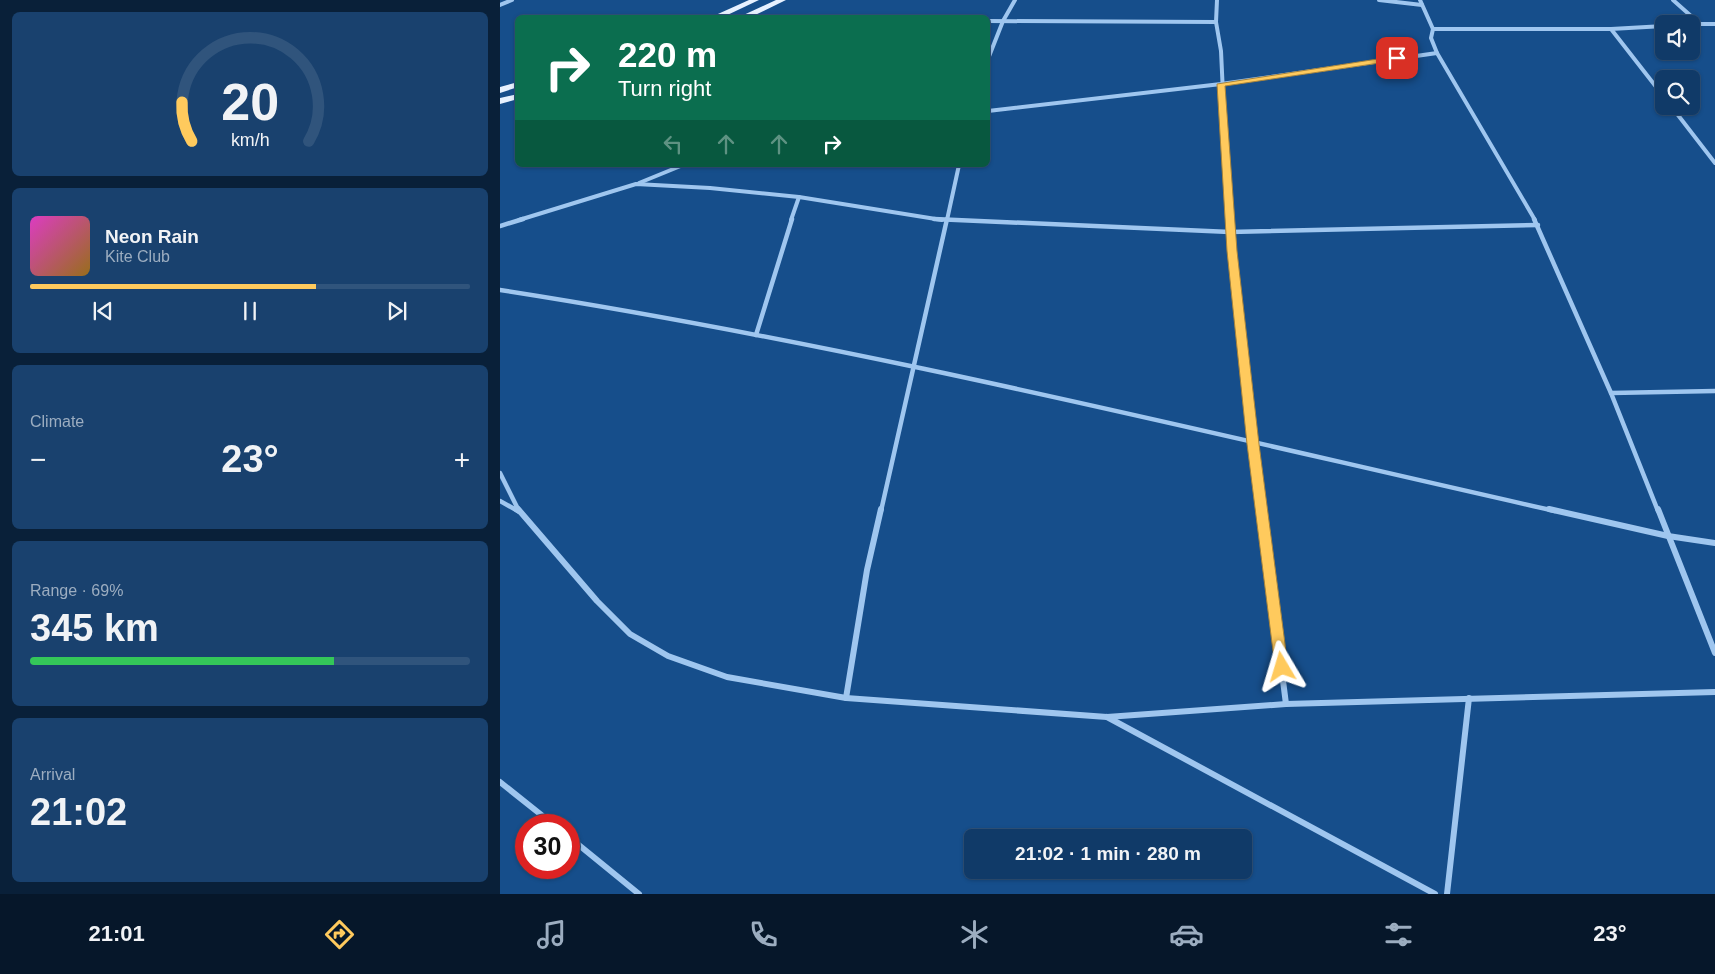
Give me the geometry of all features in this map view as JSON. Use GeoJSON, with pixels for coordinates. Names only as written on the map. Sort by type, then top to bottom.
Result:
{"type":"FeatureCollection","features":[{"type":"Feature","properties":{"kind":"main road"},"geometry":{"type":"LineString","coordinates":[[719,15],[755,0]]}},
{"type":"Feature","properties":{"kind":"main road"},"geometry":{"type":"LineString","coordinates":[[748,15],[782,0]]}},
{"type":"Feature","properties":{"kind":"main road"},"geometry":{"type":"LineString","coordinates":[[500,89],[515,85]]}},
{"type":"Feature","properties":{"kind":"main road"},"geometry":{"type":"LineString","coordinates":[[500,101],[515,97]]}},
{"type":"Feature","properties":{"kind":"street"},"geometry":{"type":"LineString","coordinates":[[500,5],[512,0]]}},
{"type":"Feature","properties":{"kind":"street"},"geometry":{"type":"LineString","coordinates":[[990,54],[1003,21],[1015,0]]}},
{"type":"Feature","properties":{"kind":"street"},"geometry":{"type":"LineString","coordinates":[[1217,0],[1216,22],[1221,51],[1221,84],[1230,232],[1253,444],[1286,704]]}},
{"type":"Feature","properties":{"kind":"street"},"geometry":{"type":"LineString","coordinates":[[1379,0],[1422,6]]}},
{"type":"Feature","properties":{"kind":"street"},"geometry":{"type":"LineString","coordinates":[[1420,0],[1433,29],[1431,38],[1436,53],[1538,224],[1611,392],[1715,653]]}},
{"type":"Feature","properties":{"kind":"street"},"geometry":{"type":"LineString","coordinates":[[1673,0],[1690,15]]}},
{"type":"Feature","properties":{"kind":"street"},"geometry":{"type":"LineString","coordinates":[[990,21],[1216,22]]}},
{"type":"Feature","properties":{"kind":"street"},"geometry":{"type":"LineString","coordinates":[[1700,24],[1715,24]]}},
{"type":"Feature","properties":{"kind":"street"},"geometry":{"type":"LineString","coordinates":[[1433,29],[1611,29],[1655,27]]}},
{"type":"Feature","properties":{"kind":"street"},"geometry":{"type":"LineString","coordinates":[[1611,29],[1655,85]]}},
{"type":"Feature","properties":{"kind":"street"},"geometry":{"type":"LineString","coordinates":[[990,111],[1221,84],[1436,53]]}},
{"type":"Feature","properties":{"kind":"street"},"geometry":{"type":"LineString","coordinates":[[1678,115],[1715,163]]}},
{"type":"Feature","properties":{"kind":"street"},"geometry":{"type":"LineString","coordinates":[[500,226],[636,184],[678,167]]}},
{"type":"Feature","properties":{"kind":"street"},"geometry":{"type":"LineString","coordinates":[[846,698],[867,570],[915,367],[959,167]]}},
{"type":"Feature","properties":{"kind":"street"},"geometry":{"type":"LineString","coordinates":[[636,184],[710,188],[799,197],[947,221],[1230,232],[1538,224]]}},
{"type":"Feature","properties":{"kind":"street"},"geometry":{"type":"LineString","coordinates":[[756,335],[766,294],[799,197]]}},
{"type":"Feature","properties":{"kind":"street"},"geometry":{"type":"LineString","coordinates":[[500,290],[610,307],[915,367],[1668,536],[1715,543]]}},
{"type":"Feature","properties":{"kind":"street"},"geometry":{"type":"LineString","coordinates":[[1611,392],[1715,391]]}},
{"type":"Feature","properties":{"kind":"street"},"geometry":{"type":"LineString","coordinates":[[500,473],[519,511],[597,601],[630,634],[668,656],[727,677],[846,698],[1107,717],[1286,704],[1715,692]]}},
{"type":"Feature","properties":{"kind":"street"},"geometry":{"type":"LineString","coordinates":[[500,501],[519,511]]}},
{"type":"Feature","properties":{"kind":"street"},"geometry":{"type":"LineString","coordinates":[[1446,894],[1469,698]]}},
{"type":"Feature","properties":{"kind":"street"},"geometry":{"type":"LineString","coordinates":[[1107,717],[1435,894]]}},
{"type":"Feature","properties":{"kind":"street"},"geometry":{"type":"LineString","coordinates":[[500,782],[540,814]]}},
{"type":"Feature","properties":{"kind":"street"},"geometry":{"type":"LineString","coordinates":[[580,846],[639,894]]}},
{"type":"Feature","properties":{"kind":"route"},"geometry":{"type":"LineString","coordinates":[[1282,667],[1253,444],[1230,232],[1221,84],[1397,58]]}}]}
